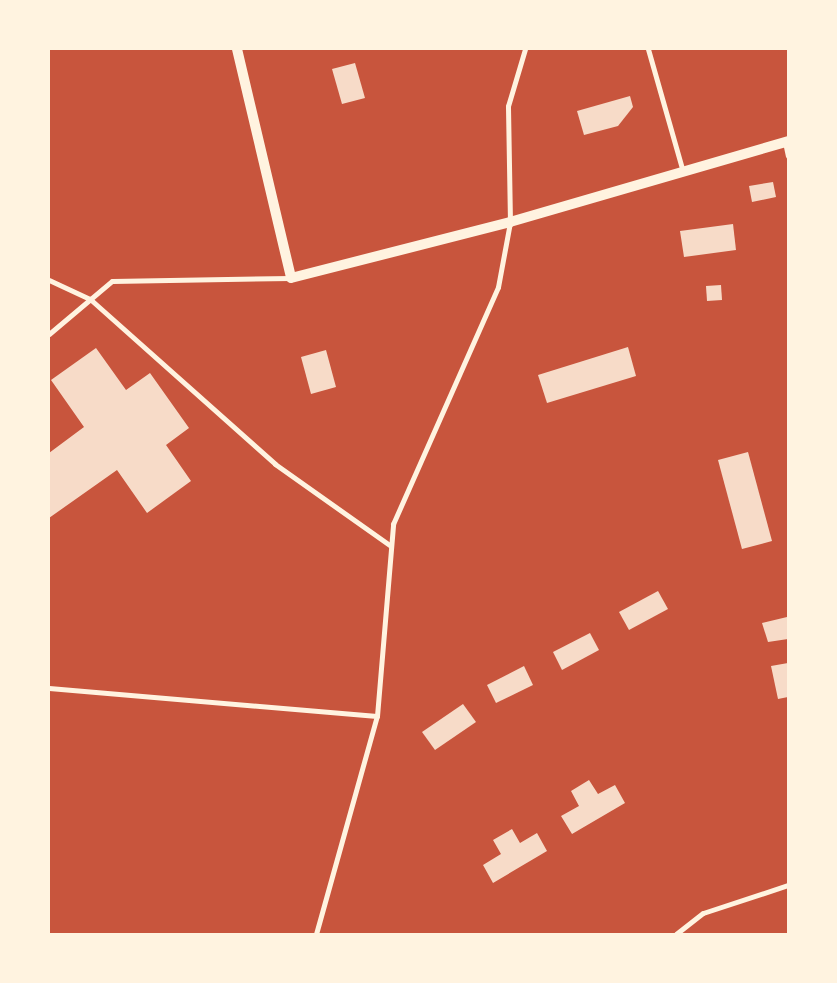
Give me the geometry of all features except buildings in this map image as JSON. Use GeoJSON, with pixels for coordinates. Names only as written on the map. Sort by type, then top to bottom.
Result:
{"type":"FeatureCollection","features":[{"type":"Feature","properties":{"kind":"main road"},"geometry":{"type":"LineString","coordinates":[[237,49],[291,278],[510,222],[787,142]]}},
{"type":"Feature","properties":{"kind":"street"},"geometry":{"type":"LineString","coordinates":[[316,934],[377,716],[393,524],[498,286],[510,222],[508,106],[525,49]]}},
{"type":"Feature","properties":{"kind":"street"},"geometry":{"type":"LineString","coordinates":[[648,49],[683,172]]}},
{"type":"Feature","properties":{"kind":"street"},"geometry":{"type":"LineString","coordinates":[[787,142],[788,156]]}},
{"type":"Feature","properties":{"kind":"street"},"geometry":{"type":"LineString","coordinates":[[49,334],[112,281],[291,278]]}},
{"type":"Feature","properties":{"kind":"street"},"geometry":{"type":"LineString","coordinates":[[49,280],[90,299],[275,464],[391,546]]}},
{"type":"Feature","properties":{"kind":"street"},"geometry":{"type":"LineString","coordinates":[[49,688],[377,716]]}},
{"type":"Feature","properties":{"kind":"street"},"geometry":{"type":"LineString","coordinates":[[676,934],[703,913],[788,885]]}}]}
